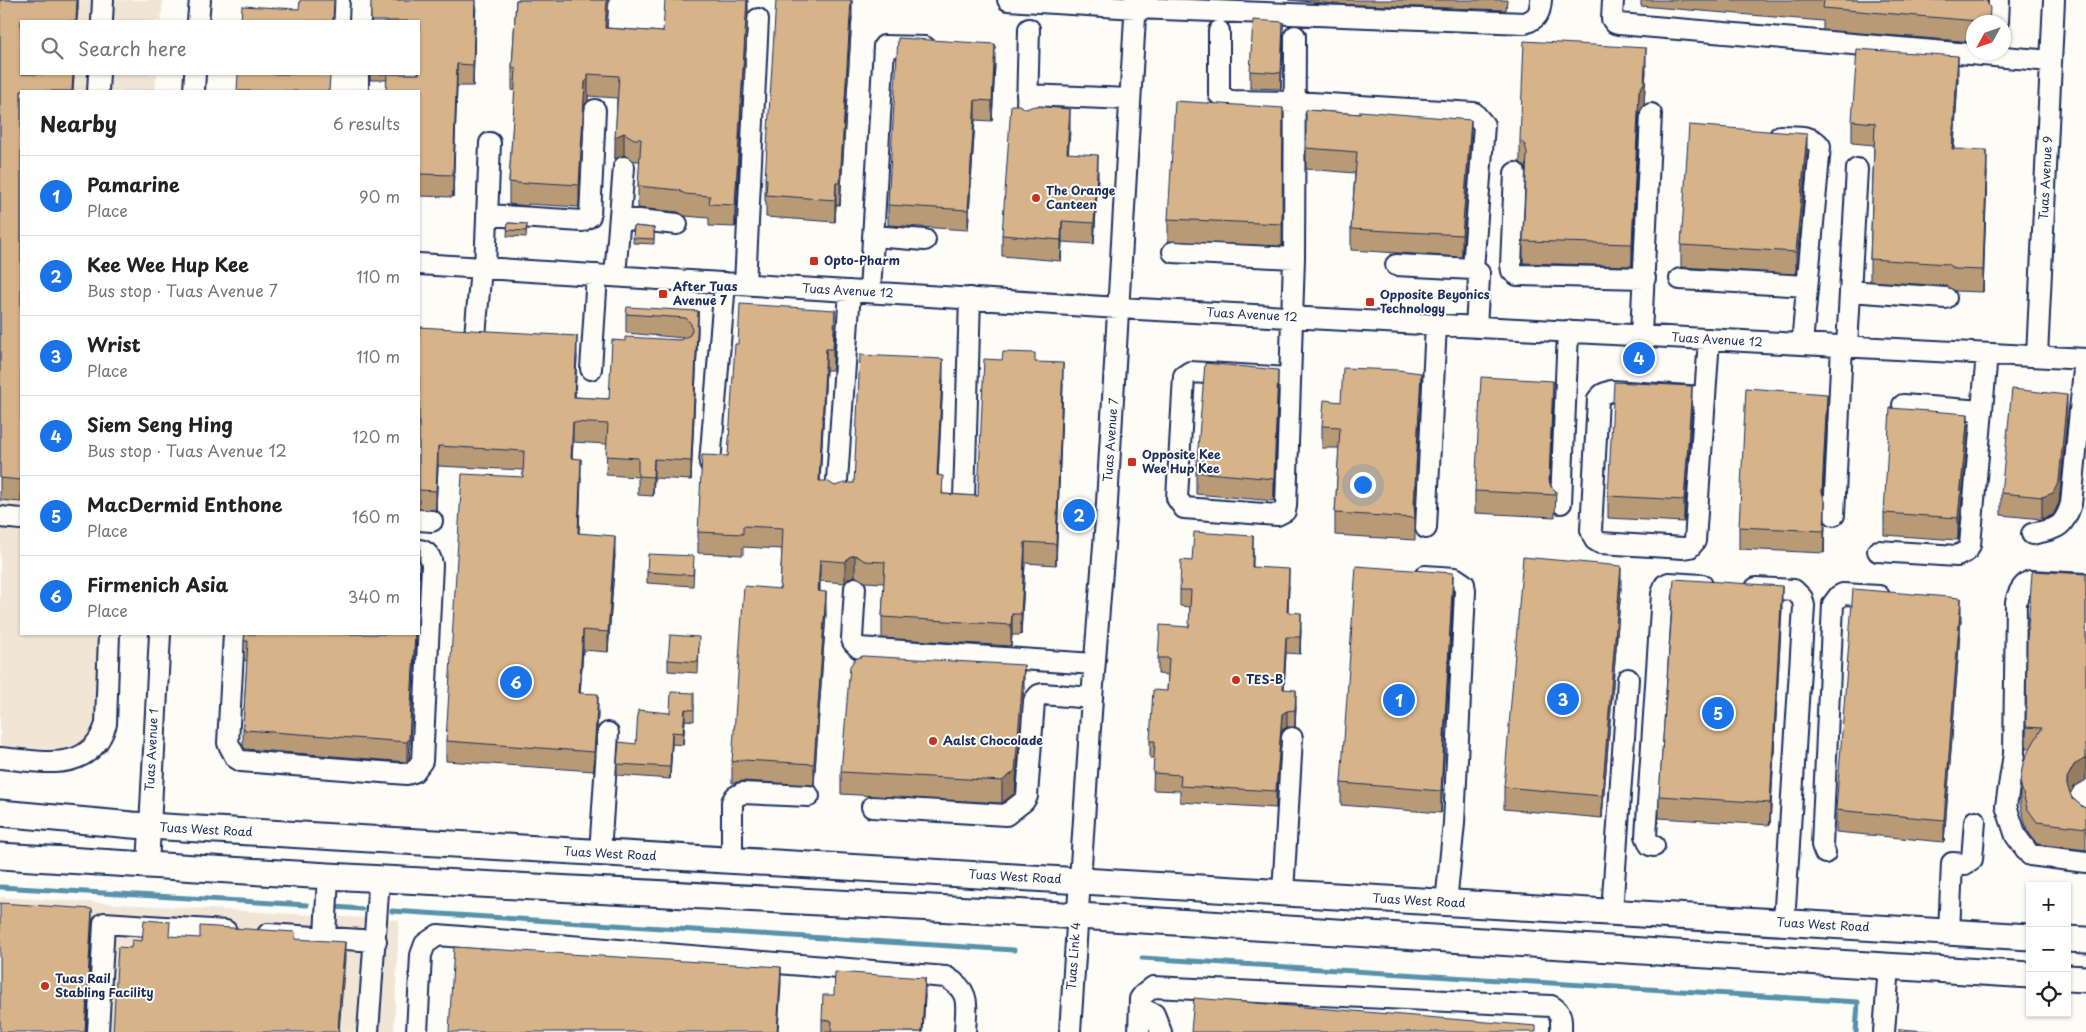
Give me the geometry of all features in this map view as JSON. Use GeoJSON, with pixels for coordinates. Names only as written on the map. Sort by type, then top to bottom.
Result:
{"type":"FeatureCollection","features":[{"type":"Feature","properties":{"kind":"main road","name":"Tuas West Road"},"geometry":{"type":"LineString","coordinates":[[0,813],[148,826],[2026,937]]}},
{"type":"Feature","properties":{"kind":"main road"},"geometry":{"type":"LineString","coordinates":[[0,856],[379,879],[1077,916],[2026,975]]}},
{"type":"Feature","properties":{"kind":"main road"},"geometry":{"type":"LineString","coordinates":[[2071,940],[2086,940]]}},
{"type":"Feature","properties":{"kind":"main road"},"geometry":{"type":"LineString","coordinates":[[2071,978],[2086,979]]}},
{"type":"Feature","properties":{"kind":"street"},"geometry":{"type":"LineString","coordinates":[[102,20],[103,0]]}},
{"type":"Feature","properties":{"kind":"street"},"geometry":{"type":"LineString","coordinates":[[198,20],[200,0]]}},
{"type":"Feature","properties":{"kind":"street"},"geometry":{"type":"LineString","coordinates":[[360,20],[361,0]]}},
{"type":"Feature","properties":{"kind":"street"},"geometry":{"type":"LineString","coordinates":[[1008,0],[1136,4],[1525,23],[1537,17],[1540,11],[1541,0]]}},
{"type":"Feature","properties":{"kind":"street"},"geometry":{"type":"LineString","coordinates":[[1613,0],[1612,19],[1615,23],[1619,24],[1966,52]]}},
{"type":"Feature","properties":{"kind":"street"},"geometry":{"type":"LineString","coordinates":[[1999,15],[2000,0]]}},
{"type":"Feature","properties":{"kind":"street","name":"Tuas Avenue 9"},"geometry":{"type":"LineString","coordinates":[[2037,356],[2054,0]]}},
{"type":"Feature","properties":{"kind":"street","name":"Tuas Avenue 7"},"geometry":{"type":"LineString","coordinates":[[1079,881],[1106,520],[1136,4]]}},
{"type":"Feature","properties":{"kind":"street"},"geometry":{"type":"LineString","coordinates":[[745,284],[758,19]]}},
{"type":"Feature","properties":{"kind":"street"},"geometry":{"type":"LineString","coordinates":[[1026,118],[1029,29]]}},
{"type":"Feature","properties":{"kind":"street"},"geometry":{"type":"LineString","coordinates":[[1219,32],[1219,94],[1229,101],[1295,102],[1474,113],[1484,125],[1474,269]]}},
{"type":"Feature","properties":{"kind":"street"},"geometry":{"type":"LineString","coordinates":[[1289,378],[1190,372],[1184,376],[1178,498],[1184,508],[1278,515],[1285,511],[1294,258],[1295,36]]}},
{"type":"Feature","properties":{"kind":"street"},"geometry":{"type":"LineString","coordinates":[[870,292],[884,46],[941,48]]}},
{"type":"Feature","properties":{"kind":"street"},"geometry":{"type":"LineString","coordinates":[[2011,56],[2051,61]]}},
{"type":"Feature","properties":{"kind":"street"},"geometry":{"type":"LineString","coordinates":[[98,90],[99,75]]}},
{"type":"Feature","properties":{"kind":"street"},"geometry":{"type":"LineString","coordinates":[[194,90],[195,75]]}},
{"type":"Feature","properties":{"kind":"street"},"geometry":{"type":"LineString","coordinates":[[338,90],[339,75]]}},
{"type":"Feature","properties":{"kind":"street"},"geometry":{"type":"LineString","coordinates":[[358,75],[358,90]]}},
{"type":"Feature","properties":{"kind":"street"},"geometry":{"type":"LineString","coordinates":[[1027,95],[1130,99]]}},
{"type":"Feature","properties":{"kind":"street"},"geometry":{"type":"LineString","coordinates":[[487,215],[582,221],[590,216],[596,110]]}},
{"type":"Feature","properties":{"kind":"street"},"geometry":{"type":"LineString","coordinates":[[1641,336],[1651,114]]}},
{"type":"Feature","properties":{"kind":"street"},"geometry":{"type":"LineString","coordinates":[[1757,134],[1811,138],[1816,140],[1820,146],[1802,344]]}},
{"type":"Feature","properties":{"kind":"street"},"geometry":{"type":"LineString","coordinates":[[475,336],[483,268],[490,142]]}},
{"type":"Feature","properties":{"kind":"street"},"geometry":{"type":"LineString","coordinates":[[591,369],[603,343],[606,276],[620,218],[624,167]]}},
{"type":"Feature","properties":{"kind":"street"},"geometry":{"type":"LineString","coordinates":[[1834,515],[1829,404],[1844,346],[1850,291],[1857,168]]}},
{"type":"Feature","properties":{"kind":"street"},"geometry":{"type":"LineString","coordinates":[[1515,174],[1512,272],[1517,274],[1645,278]]}},
{"type":"Feature","properties":{"kind":"street"},"geometry":{"type":"LineString","coordinates":[[620,218],[677,224]]}},
{"type":"Feature","properties":{"kind":"street"},"geometry":{"type":"LineString","coordinates":[[873,236],[925,240]]}},
{"type":"Feature","properties":{"kind":"street"},"geometry":{"type":"LineString","coordinates":[[1172,252],[1294,258]]}},
{"type":"Feature","properties":{"kind":"street","name":"Tuas Avenue 12"},"geometry":{"type":"LineString","coordinates":[[420,264],[1119,308],[2086,359]]}},
{"type":"Feature","properties":{"kind":"street"},"geometry":{"type":"LineString","coordinates":[[1396,265],[1474,269],[1479,274],[1476,327]]}},
{"type":"Feature","properties":{"kind":"street"},"geometry":{"type":"LineString","coordinates":[[1680,279],[1807,286]]}},
{"type":"Feature","properties":{"kind":"street"},"geometry":{"type":"LineString","coordinates":[[710,462],[725,283]]}},
{"type":"Feature","properties":{"kind":"street"},"geometry":{"type":"LineString","coordinates":[[836,495],[850,291]]}},
{"type":"Feature","properties":{"kind":"street"},"geometry":{"type":"LineString","coordinates":[[1850,291],[1946,298]]}},
{"type":"Feature","properties":{"kind":"street"},"geometry":{"type":"LineString","coordinates":[[964,499],[978,361],[970,298]]}},
{"type":"Feature","properties":{"kind":"street"},"geometry":{"type":"LineString","coordinates":[[1426,528],[1424,382],[1436,324]]}},
{"type":"Feature","properties":{"kind":"street"},"geometry":{"type":"LineString","coordinates":[[1561,503],[1556,390],[1568,332]]}},
{"type":"Feature","properties":{"kind":"street"},"geometry":{"type":"LineString","coordinates":[[1704,397],[1611,391],[1603,394],[1598,399],[1591,530],[1595,540],[1600,543],[1684,548],[1692,545],[1695,541],[1709,339]]}},
{"type":"Feature","properties":{"kind":"street"},"geometry":{"type":"LineString","coordinates":[[1878,551],[1957,556],[1967,551],[1970,545],[1987,354]]}},
{"type":"Feature","properties":{"kind":"street"},"geometry":{"type":"LineString","coordinates":[[2032,534],[2059,528],[2066,519],[2071,504],[2086,359]]}},
{"type":"Feature","properties":{"kind":"street"},"geometry":{"type":"LineString","coordinates":[[1903,406],[1982,411]]}},
{"type":"Feature","properties":{"kind":"street"},"geometry":{"type":"LineString","coordinates":[[0,517],[20,519]]}},
{"type":"Feature","properties":{"kind":"street"},"geometry":{"type":"LineString","coordinates":[[234,635],[228,743],[236,758],[241,761],[270,764],[407,774],[414,772],[422,761],[432,565],[429,556],[420,550]]}},
{"type":"Feature","properties":{"kind":"street"},"geometry":{"type":"LineString","coordinates":[[1406,575],[1455,578],[1464,584],[1465,591],[1454,823],[1446,903]]}},
{"type":"Feature","properties":{"kind":"street"},"geometry":{"type":"LineString","coordinates":[[2086,584],[2030,581],[2018,593],[2016,602],[2014,754],[2006,806],[2016,836],[2030,855],[2086,862]]}},
{"type":"Feature","properties":{"kind":"street"},"geometry":{"type":"LineString","coordinates":[[1654,846],[1650,845],[1646,836],[1662,594],[1665,585],[1669,583],[1794,590],[1802,598],[1804,606],[1784,923]]}},
{"type":"Feature","properties":{"kind":"street"},"geometry":{"type":"LineString","coordinates":[[855,588],[852,638],[859,648],[1094,664]]}},
{"type":"Feature","properties":{"kind":"street"},"geometry":{"type":"LineString","coordinates":[[1825,853],[1822,845],[1833,604],[1843,594],[1900,596]]}},
{"type":"Feature","properties":{"kind":"street"},"geometry":{"type":"LineString","coordinates":[[0,758],[72,761],[93,747],[102,736],[106,724],[109,635]]}},
{"type":"Feature","properties":{"kind":"street","name":"Tuas Avenue 1"},"geometry":{"type":"LineString","coordinates":[[148,866],[148,826],[160,635]]}},
{"type":"Feature","properties":{"kind":"street"},"geometry":{"type":"LineString","coordinates":[[1612,912],[1628,679]]}},
{"type":"Feature","properties":{"kind":"street"},"geometry":{"type":"LineString","coordinates":[[872,807],[1006,815],[1024,801],[1027,796],[1034,701],[1036,698],[1043,694],[1092,698]]}},
{"type":"Feature","properties":{"kind":"street"},"geometry":{"type":"LineString","coordinates":[[600,853],[608,733]]}},
{"type":"Feature","properties":{"kind":"street"},"geometry":{"type":"LineString","coordinates":[[1283,893],[1292,738]]}},
{"type":"Feature","properties":{"kind":"street"},"geometry":{"type":"LineString","coordinates":[[732,861],[732,802],[735,797],[742,793],[810,796]]}},
{"type":"Feature","properties":{"kind":"street"},"geometry":{"type":"LineString","coordinates":[[1949,933],[1952,863],[1965,864],[1972,859],[1975,821]]}},
{"type":"Feature","properties":{"kind":"street"},"geometry":{"type":"LineString","coordinates":[[325,937],[328,876]]}},
{"type":"Feature","properties":{"kind":"street"},"geometry":{"type":"LineString","coordinates":[[368,1032],[379,879]]}},
{"type":"Feature","properties":{"kind":"street","name":"Tuas Link 4"},"geometry":{"type":"LineString","coordinates":[[1070,1032],[1079,881]]}},
{"type":"Feature","properties":{"kind":"street"},"geometry":{"type":"LineString","coordinates":[[98,1032],[104,923],[376,941]]}},
{"type":"Feature","properties":{"kind":"street"},"geometry":{"type":"LineString","coordinates":[[417,1032],[422,955],[425,944],[438,935],[946,977],[963,989],[966,1002],[965,1032]]}},
{"type":"Feature","properties":{"kind":"street"},"geometry":{"type":"LineString","coordinates":[[1884,1032],[1889,966]]}},
{"type":"Feature","properties":{"kind":"street"},"geometry":{"type":"LineString","coordinates":[[1139,1032],[1140,999],[1153,988],[1551,1006],[1559,1012],[1561,1017],[1561,1032]]}},
{"type":"Feature","properties":{"kind":"street"},"geometry":{"type":"LineString","coordinates":[[1140,1008],[1154,1014],[1161,1032]]}},
{"type":"Feature","properties":{"kind":"shaded area"},"geometry":{"type":"Polygon","coordinates":[[[0,0],[163,0],[161,20],[20,20],[20,75],[157,75],[155,90],[20,90],[20,635],[116,635],[108,753],[0,747],[0,0]]]}},
{"type":"Feature","properties":{"kind":"shaded area"},"geometry":{"type":"Polygon","coordinates":[[[0,897],[399,920],[394,1032],[0,1032],[0,897]]]}},
{"type":"Feature","properties":{"kind":"building"},"geometry":{"type":"Polygon","coordinates":[[[0,0],[77,0],[76,20],[20,20],[20,75],[73,75],[72,90],[20,90],[20,480],[0,478],[0,0]]]}},
{"type":"Feature","properties":{"kind":"building"},"geometry":{"type":"Polygon","coordinates":[[[300,0],[334,0],[333,20],[241,20],[242,6],[299,9],[300,0]]]}},
{"type":"Feature","properties":{"kind":"building"},"geometry":{"type":"Polygon","coordinates":[[[371,0],[475,0],[473,65],[457,64],[453,175],[420,174],[420,90],[386,90],[387,75],[420,75],[420,20],[371,20],[371,0]]]}},
{"type":"Feature","properties":{"kind":"building"},"geometry":{"type":"Polygon","coordinates":[[[516,0],[607,0],[605,28],[663,32],[665,0],[747,0],[735,205],[709,204],[710,196],[685,194],[678,190],[638,186],[641,139],[634,139],[624,133],[615,137],[619,76],[588,74],[588,79],[585,82],[579,185],[509,182],[516,69],[512,68],[516,0]]]}},
{"type":"Feature","properties":{"kind":"building"},"geometry":{"type":"Polygon","coordinates":[[[776,0],[851,0],[840,183],[836,183],[835,200],[766,195],[767,179],[765,179],[776,0]]]}},
{"type":"Feature","properties":{"kind":"building"},"geometry":{"type":"Polygon","coordinates":[[[1824,0],[1986,0],[1990,8],[1990,15],[1966,15],[1966,20],[1823,8],[1824,0]]]}},
{"type":"Feature","properties":{"kind":"building"},"geometry":{"type":"Polygon","coordinates":[[[1253,20],[1283,22],[1281,73],[1250,71],[1253,20]]]}},
{"type":"Feature","properties":{"kind":"building"},"geometry":{"type":"Polygon","coordinates":[[[898,38],[995,44],[992,101],[975,100],[968,210],[888,205],[898,38]]]}},
{"type":"Feature","properties":{"kind":"building"},"geometry":{"type":"Polygon","coordinates":[[[1524,41],[1646,48],[1644,83],[1639,91],[1632,244],[1523,241],[1527,152],[1525,145],[1520,140],[1524,41]]]}},
{"type":"Feature","properties":{"kind":"building"},"geometry":{"type":"Polygon","coordinates":[[[1857,49],[1958,56],[1952,149],[1987,150],[1983,270],[1955,269],[1947,264],[1870,259],[1875,123],[1852,121],[1857,49]]]}},
{"type":"Feature","properties":{"kind":"building"},"geometry":{"type":"Polygon","coordinates":[[[238,75],[329,75],[330,77],[329,90],[237,90],[238,75]]]}},
{"type":"Feature","properties":{"kind":"building"},"geometry":{"type":"Polygon","coordinates":[[[1175,101],[1283,108],[1282,224],[1168,219],[1175,101]]]}},
{"type":"Feature","properties":{"kind":"building"},"geometry":{"type":"Polygon","coordinates":[[[1011,105],[1019,105],[1026,109],[1034,106],[1070,109],[1067,153],[1098,155],[1094,223],[1062,221],[1061,240],[1002,235],[1011,105]]]}},
{"type":"Feature","properties":{"kind":"building"},"geometry":{"type":"Polygon","coordinates":[[[1306,110],[1360,114],[1360,111],[1471,120],[1462,235],[1351,229],[1357,152],[1306,148],[1306,110]]]}},
{"type":"Feature","properties":{"kind":"building"},"geometry":{"type":"Polygon","coordinates":[[[1689,125],[1807,134],[1796,252],[1681,245],[1689,125]]]}},
{"type":"Feature","properties":{"kind":"building"},"geometry":{"type":"Polygon","coordinates":[[[508,223],[527,224],[526,231],[507,230],[508,223]]]}},
{"type":"Feature","properties":{"kind":"building"},"geometry":{"type":"Polygon","coordinates":[[[634,226],[654,228],[654,239],[633,238],[634,226]]]}},
{"type":"Feature","properties":{"kind":"building"},"geometry":{"type":"Polygon","coordinates":[[[740,304],[835,310],[833,349],[826,349],[819,481],[827,481],[835,486],[844,483],[854,483],[860,355],[943,359],[937,475],[943,476],[942,494],[978,496],[984,359],[1002,360],[1003,352],[1035,353],[1035,362],[1063,363],[1056,544],[1025,542],[1021,614],[1012,614],[1011,625],[882,617],[885,562],[865,561],[855,555],[849,557],[845,562],[820,560],[818,591],[826,592],[814,764],[743,760],[732,762],[744,586],[780,589],[783,528],[743,526],[743,534],[698,532],[702,455],[728,456],[735,344],[738,344],[740,304]]]}},
{"type":"Feature","properties":{"kind":"building"},"geometry":{"type":"Polygon","coordinates":[[[627,307],[698,311],[691,461],[654,459],[653,477],[638,476],[638,458],[606,456],[608,424],[573,422],[571,458],[581,459],[578,533],[615,536],[608,632],[583,630],[579,693],[598,694],[594,752],[446,741],[462,474],[523,477],[524,451],[438,446],[436,491],[420,490],[420,327],[577,336],[574,397],[609,399],[612,340],[625,341],[625,337],[680,340],[690,335],[692,330],[691,324],[686,318],[626,314],[627,307]]]}},
{"type":"Feature","properties":{"kind":"building"},"geometry":{"type":"Polygon","coordinates":[[[1205,363],[1278,370],[1274,479],[1196,472],[1205,363]]]}},
{"type":"Feature","properties":{"kind":"building"},"geometry":{"type":"Polygon","coordinates":[[[1343,368],[1398,370],[1421,373],[1414,505],[1415,518],[1335,513],[1340,427],[1322,426],[1324,400],[1341,402],[1343,368]]]}},
{"type":"Feature","properties":{"kind":"building"},"geometry":{"type":"Polygon","coordinates":[[[1481,377],[1553,381],[1549,480],[1551,487],[1556,491],[1555,495],[1475,491],[1481,377]]]}},
{"type":"Feature","properties":{"kind":"building"},"geometry":{"type":"Polygon","coordinates":[[[1614,382],[1692,386],[1684,500],[1608,496],[1614,382]]]}},
{"type":"Feature","properties":{"kind":"building"},"geometry":{"type":"Polygon","coordinates":[[[1746,388],[1827,394],[1822,492],[1825,501],[1824,531],[1739,527],[1746,388]]]}},
{"type":"Feature","properties":{"kind":"building"},"geometry":{"type":"Polygon","coordinates":[[[2012,389],[2067,395],[2059,481],[2053,493],[2042,497],[2001,493],[2012,389]]]}},
{"type":"Feature","properties":{"kind":"building"},"geometry":{"type":"Polygon","coordinates":[[[1890,408],[1968,414],[1958,518],[1884,513],[1890,408]]]}},
{"type":"Feature","properties":{"kind":"building","name":"TES-B"},"geometry":{"type":"Polygon","coordinates":[[[1194,532],[1253,536],[1252,567],[1289,569],[1287,612],[1301,613],[1300,637],[1286,637],[1283,689],[1296,690],[1295,710],[1282,714],[1276,791],[1180,786],[1181,775],[1153,773],[1155,741],[1150,741],[1153,690],[1167,691],[1169,658],[1158,658],[1160,625],[1189,627],[1191,590],[1180,590],[1181,560],[1192,561],[1194,532]]]}},
{"type":"Feature","properties":{"kind":"building"},"geometry":{"type":"Polygon","coordinates":[[[648,554],[694,556],[693,575],[647,572],[648,554]]]}},
{"type":"Feature","properties":{"kind":"building"},"geometry":{"type":"Polygon","coordinates":[[[1523,557],[1621,566],[1602,796],[1504,787],[1523,557]]]}},
{"type":"Feature","properties":{"kind":"building"},"geometry":{"type":"Polygon","coordinates":[[[1356,566],[1453,573],[1441,791],[1341,783],[1356,566]]]}},
{"type":"Feature","properties":{"kind":"building"},"geometry":{"type":"Polygon","coordinates":[[[2033,571],[2086,574],[2086,758],[2074,765],[2067,778],[2067,785],[2072,798],[2086,808],[2086,828],[2037,822],[2027,808],[2020,782],[2023,764],[2042,728],[2026,727],[2027,640],[2033,571]]]}},
{"type":"Feature","properties":{"kind":"building"},"geometry":{"type":"Polygon","coordinates":[[[1674,579],[1782,586],[1770,803],[1659,796],[1674,579]]]}},
{"type":"Feature","properties":{"kind":"building"},"geometry":{"type":"Polygon","coordinates":[[[1853,589],[1961,598],[1944,820],[1836,810],[1853,589]]]}},
{"type":"Feature","properties":{"kind":"building"},"geometry":{"type":"Polygon","coordinates":[[[245,635],[415,635],[409,739],[407,742],[245,730],[243,726],[248,641],[244,641],[245,635]]]}},
{"type":"Feature","properties":{"kind":"building"},"geometry":{"type":"Polygon","coordinates":[[[670,635],[699,637],[698,662],[668,660],[670,635]]]}},
{"type":"Feature","properties":{"kind":"building","name":"Aalst Chocolade"},"geometry":{"type":"Polygon","coordinates":[[[863,656],[1024,665],[1015,771],[1002,781],[841,772],[850,666],[855,659],[863,656]]]}},
{"type":"Feature","properties":{"kind":"building"},"geometry":{"type":"Polygon","coordinates":[[[671,692],[694,693],[694,710],[685,709],[683,733],[672,732],[670,767],[617,764],[619,742],[636,744],[638,710],[670,713],[671,692]]]}},
{"type":"Feature","properties":{"kind":"building","name":"Tuas Rail Stabling Facility"},"geometry":{"type":"Polygon","coordinates":[[[0,903],[92,909],[85,1032],[0,1032],[0,903]]]}},
{"type":"Feature","properties":{"kind":"building"},"geometry":{"type":"Polygon","coordinates":[[[144,920],[170,922],[169,936],[200,938],[200,926],[295,932],[295,939],[345,942],[338,1032],[113,1032],[118,947],[131,948],[132,940],[142,941],[144,920]]]}},
{"type":"Feature","properties":{"kind":"building"},"geometry":{"type":"Polygon","coordinates":[[[454,947],[781,967],[777,1032],[449,1032],[454,947]]]}},
{"type":"Feature","properties":{"kind":"building"},"geometry":{"type":"Polygon","coordinates":[[[835,972],[925,978],[922,1032],[831,1032],[832,1021],[822,1020],[823,995],[834,995],[835,972]]]}},
{"type":"Feature","properties":{"kind":"building"},"geometry":{"type":"Polygon","coordinates":[[[1194,998],[1536,1026],[1536,1032],[1191,1032],[1194,998]]]}},
{"type":"Feature","properties":{"kind":"building"},"geometry":{"type":"Polygon","coordinates":[[[1899,1029],[1943,1032],[1899,1032],[1899,1029]]]}},
{"type":"Feature","properties":{"kind":"waterway"},"geometry":{"type":"LineString","coordinates":[[0,887],[307,905]]}},
{"type":"Feature","properties":{"kind":"waterway"},"geometry":{"type":"LineString","coordinates":[[334,907],[362,909]]}},
{"type":"Feature","properties":{"kind":"waterway"},"geometry":{"type":"LineString","coordinates":[[392,911],[1014,950]]}},
{"type":"Feature","properties":{"kind":"waterway"},"geometry":{"type":"LineString","coordinates":[[1142,958],[1858,1002],[1856,1032]]}},
{"type":"Feature","properties":{"kind":"place","name":"The Orange Canteen"},"geometry":{"type":"Point","coordinates":[1036,198]}},
{"type":"Feature","properties":{"kind":"place","name":"Opto-Pharm"},"geometry":{"type":"Point","coordinates":[814,261]}},
{"type":"Feature","properties":{"kind":"place","name":"After Tuas Avenue 7"},"geometry":{"type":"Point","coordinates":[663,294]}},
{"type":"Feature","properties":{"kind":"place","name":"Opposite Beyonics Technology"},"geometry":{"type":"Point","coordinates":[1370,302]}},
{"type":"Feature","properties":{"kind":"place","name":"Siem Seng Hing"},"geometry":{"type":"Point","coordinates":[1639,358]}},
{"type":"Feature","properties":{"kind":"place","name":"Opposite Kee Wee Hup Kee"},"geometry":{"type":"Point","coordinates":[1132,462]}},
{"type":"Feature","properties":{"kind":"place","name":"Kee Wee Hup Kee"},"geometry":{"type":"Point","coordinates":[1079,515]}},
{"type":"Feature","properties":{"kind":"place","name":"TES-B"},"geometry":{"type":"Point","coordinates":[1236,680]}},
{"type":"Feature","properties":{"kind":"place","name":"Firmenich Asia"},"geometry":{"type":"Point","coordinates":[516,682]}},
{"type":"Feature","properties":{"kind":"place","name":"Wrist"},"geometry":{"type":"Point","coordinates":[1563,699]}},
{"type":"Feature","properties":{"kind":"place","name":"Pamarine"},"geometry":{"type":"Point","coordinates":[1399,700]}},
{"type":"Feature","properties":{"kind":"place","name":"MacDermid Enthone"},"geometry":{"type":"Point","coordinates":[1718,713]}},
{"type":"Feature","properties":{"kind":"place","name":"Aalst Chocolade"},"geometry":{"type":"Point","coordinates":[933,741]}},
{"type":"Feature","properties":{"kind":"place","name":"Tuas Rail Stabling Facility"},"geometry":{"type":"Point","coordinates":[45,986]}}]}
